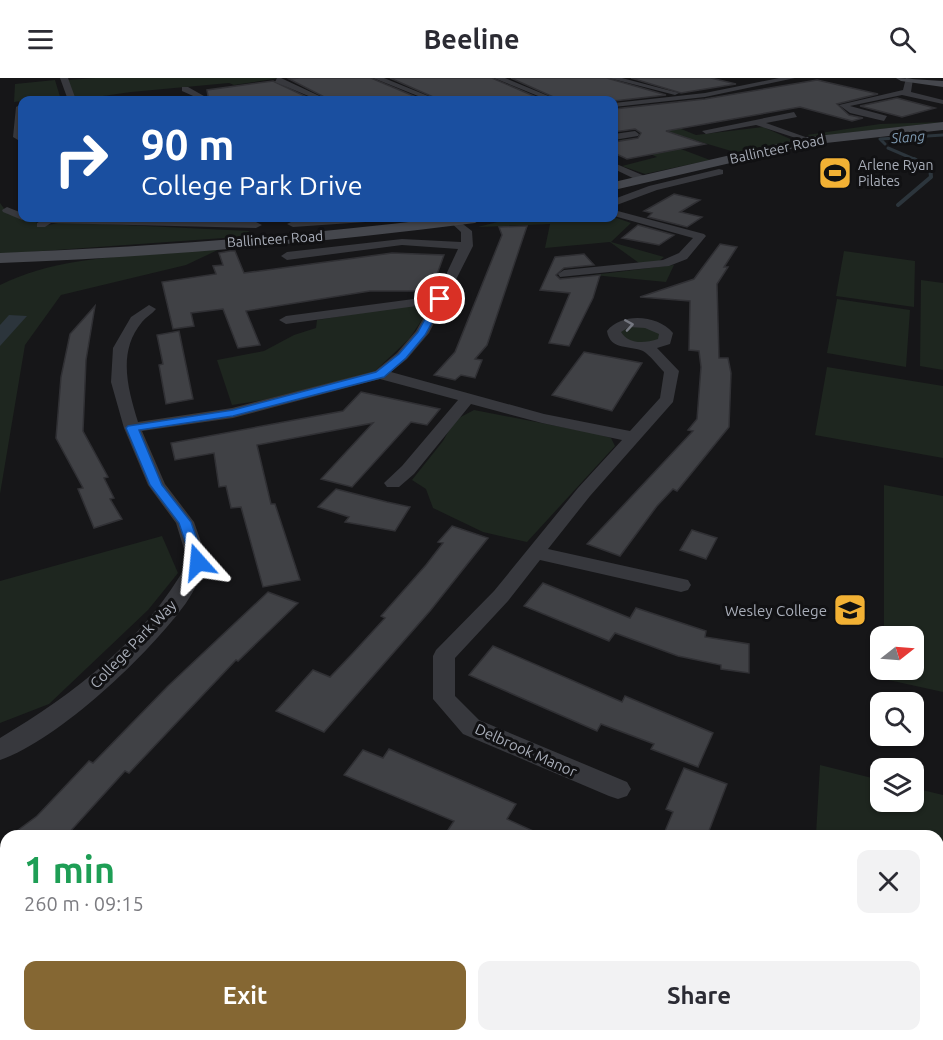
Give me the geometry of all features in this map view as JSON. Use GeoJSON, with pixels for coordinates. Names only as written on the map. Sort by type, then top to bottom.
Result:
{"type":"FeatureCollection","features":[{"type":"Feature","properties":{"kind":"main road"},"geometry":{"type":"LineString","coordinates":[[905,79],[943,84]]}},
{"type":"Feature","properties":{"kind":"main road","name":"Ballinteer Road"},"geometry":{"type":"LineString","coordinates":[[618,185],[808,141],[943,126]]}},
{"type":"Feature","properties":{"kind":"main road","name":"Ballinteer Road"},"geometry":{"type":"LineString","coordinates":[[0,258],[74,255],[256,228],[366,232],[447,222]]}},
{"type":"Feature","properties":{"kind":"main road","name":"Ballinteer Road"},"geometry":{"type":"LineString","coordinates":[[8,274],[74,255]]}},
{"type":"Feature","properties":{"kind":"street"},"geometry":{"type":"LineString","coordinates":[[64,78],[71,96]]}},
{"type":"Feature","properties":{"kind":"street"},"geometry":{"type":"LineString","coordinates":[[377,78],[424,96]]}},
{"type":"Feature","properties":{"kind":"street"},"geometry":{"type":"LineString","coordinates":[[498,78],[544,96]]}},
{"type":"Feature","properties":{"kind":"street"},"geometry":{"type":"LineString","coordinates":[[613,78],[689,97]]}},
{"type":"Feature","properties":{"kind":"street"},"geometry":{"type":"LineString","coordinates":[[734,78],[766,83]]}},
{"type":"Feature","properties":{"kind":"street"},"geometry":{"type":"LineString","coordinates":[[618,105],[689,97],[791,78]]}},
{"type":"Feature","properties":{"kind":"street"},"geometry":{"type":"LineString","coordinates":[[884,118],[853,111],[843,105],[902,93],[909,90],[905,79]]}},
{"type":"Feature","properties":{"kind":"street"},"geometry":{"type":"LineString","coordinates":[[278,80],[315,96]]}},
{"type":"Feature","properties":{"kind":"street"},"geometry":{"type":"LineString","coordinates":[[185,89],[199,96]]}},
{"type":"Feature","properties":{"kind":"street"},"geometry":{"type":"LineString","coordinates":[[902,93],[943,102]]}},
{"type":"Feature","properties":{"kind":"street"},"geometry":{"type":"LineString","coordinates":[[706,131],[794,115]]}},
{"type":"Feature","properties":{"kind":"street"},"geometry":{"type":"LineString","coordinates":[[759,123],[808,141]]}},
{"type":"Feature","properties":{"kind":"street"},"geometry":{"type":"LineString","coordinates":[[618,136],[635,134]]}},
{"type":"Feature","properties":{"kind":"street"},"geometry":{"type":"LineString","coordinates":[[618,170],[643,179]]}},
{"type":"Feature","properties":{"kind":"street"},"geometry":{"type":"LineString","coordinates":[[618,201],[653,188],[719,172]]}},
{"type":"Feature","properties":{"kind":"street"},"geometry":{"type":"LineString","coordinates":[[7,210],[18,215]]}},
{"type":"Feature","properties":{"kind":"street"},"geometry":{"type":"LineString","coordinates":[[564,274],[665,263],[683,256],[700,236],[618,214]]}},
{"type":"Feature","properties":{"kind":"street","name":"Ballinteer Road"},"geometry":{"type":"LineString","coordinates":[[45,222],[256,228]]}},
{"type":"Feature","properties":{"kind":"street","name":"Ballinteer Road"},"geometry":{"type":"LineString","coordinates":[[293,224],[322,222]]}},
{"type":"Feature","properties":{"kind":"street"},"geometry":{"type":"LineString","coordinates":[[132,428],[233,413],[380,375],[402,356],[422,333],[467,246],[466,231],[456,222]]}},
{"type":"Feature","properties":{"kind":"street"},"geometry":{"type":"LineString","coordinates":[[287,256],[402,242],[467,246]]}},
{"type":"Feature","properties":{"kind":"street"},"geometry":{"type":"LineString","coordinates":[[286,320],[440,299]]}},
{"type":"Feature","properties":{"kind":"street","name":"College Park Way"},"geometry":{"type":"LineString","coordinates":[[0,750],[60,714],[112,671],[178,599],[198,562],[185,522],[157,485],[132,428],[119,382],[120,348],[136,320],[149,309]]}},
{"type":"Feature","properties":{"kind":"street","name":"Delbrook Manor"},"geometry":{"type":"LineString","coordinates":[[618,789],[471,727],[444,699],[444,656],[537,553],[584,492],[668,399],[672,371],[647,347]]}},
{"type":"Feature","properties":{"kind":"street"},"geometry":{"type":"LineString","coordinates":[[380,375],[467,399],[633,437]]}},
{"type":"Feature","properties":{"kind":"street"},"geometry":{"type":"LineString","coordinates":[[393,483],[408,471],[467,399]]}},
{"type":"Feature","properties":{"kind":"street"},"geometry":{"type":"LineString","coordinates":[[537,553],[681,585]]}},
{"type":"Feature","properties":{"kind":"shaded area"},"geometry":{"type":"Polygon","coordinates":[[[280,78],[234,85],[229,83],[103,96],[74,96],[68,80],[280,78]]]}},
{"type":"Feature","properties":{"kind":"shaded area"},"geometry":{"type":"Polygon","coordinates":[[[55,80],[60,96],[18,96],[18,101],[14,102],[15,84],[55,80]]]}},
{"type":"Feature","properties":{"kind":"shaded area"},"geometry":{"type":"Polygon","coordinates":[[[659,120],[696,135],[763,127],[795,141],[738,153],[694,140],[673,146],[710,160],[645,174],[622,166],[657,157],[619,140],[645,137],[637,131],[659,120]]]}},
{"type":"Feature","properties":{"kind":"shaded area"},"geometry":{"type":"Polygon","coordinates":[[[943,122],[812,137],[807,135],[880,124],[943,122]]]}},
{"type":"Feature","properties":{"kind":"shaded area"},"geometry":{"type":"Polygon","coordinates":[[[0,203],[8,214],[18,216],[18,222],[36,222],[44,226],[62,222],[249,231],[247,235],[238,237],[0,254],[0,203]]]}},
{"type":"Feature","properties":{"kind":"shaded area"},"geometry":{"type":"Polygon","coordinates":[[[618,218],[631,223],[611,242],[664,257],[659,261],[639,263],[610,242],[545,248],[550,224],[478,227],[497,222],[618,222],[618,218]]]}},
{"type":"Feature","properties":{"kind":"shaded area"},"geometry":{"type":"Polygon","coordinates":[[[222,248],[186,265],[61,295],[25,345],[0,494],[0,285],[55,266],[84,261],[222,248]]]}},
{"type":"Feature","properties":{"kind":"shaded area"},"geometry":{"type":"Polygon","coordinates":[[[844,251],[915,261],[914,307],[836,296],[844,251]]]}},
{"type":"Feature","properties":{"kind":"shaded area"},"geometry":{"type":"Polygon","coordinates":[[[674,265],[666,282],[593,275],[674,265]]]}},
{"type":"Feature","properties":{"kind":"shaded area"},"geometry":{"type":"Polygon","coordinates":[[[921,280],[943,283],[943,370],[920,366],[921,280]]]}},
{"type":"Feature","properties":{"kind":"shaded area"},"geometry":{"type":"Polygon","coordinates":[[[837,299],[910,310],[906,367],[827,353],[837,299]]]}},
{"type":"Feature","properties":{"kind":"shaded area"},"geometry":{"type":"Polygon","coordinates":[[[418,304],[430,308],[409,339],[374,372],[263,400],[232,405],[217,360],[264,351],[294,335],[316,328],[317,320],[418,304]]]}},
{"type":"Feature","properties":{"kind":"shaded area"},"geometry":{"type":"Polygon","coordinates":[[[9,315],[27,316],[0,346],[0,325],[9,315]]]}},
{"type":"Feature","properties":{"kind":"shaded area"},"geometry":{"type":"Polygon","coordinates":[[[629,326],[655,328],[662,337],[654,344],[625,341],[620,331],[629,326]]]}},
{"type":"Feature","properties":{"kind":"shaded area"},"geometry":{"type":"Polygon","coordinates":[[[827,367],[943,386],[943,458],[815,435],[827,367]]]}},
{"type":"Feature","properties":{"kind":"shaded area"},"geometry":{"type":"Polygon","coordinates":[[[474,410],[598,434],[611,438],[615,446],[527,542],[483,532],[433,508],[426,489],[412,480],[443,441],[455,420],[474,410]]]}},
{"type":"Feature","properties":{"kind":"shaded area"},"geometry":{"type":"Polygon","coordinates":[[[884,485],[943,496],[943,692],[889,680],[924,680],[924,626],[884,626],[884,485]]]}},
{"type":"Feature","properties":{"kind":"shaded area"},"geometry":{"type":"Polygon","coordinates":[[[162,536],[178,573],[148,610],[49,704],[0,723],[0,581],[162,536]]]}},
{"type":"Feature","properties":{"kind":"shaded area"},"geometry":{"type":"Polygon","coordinates":[[[820,765],[870,778],[870,812],[924,812],[924,790],[943,795],[943,830],[816,830],[820,765]]]}},
{"type":"Feature","properties":{"kind":"building"},"geometry":{"type":"Polygon","coordinates":[[[371,78],[414,96],[322,96],[289,79],[371,78]]]}},
{"type":"Feature","properties":{"kind":"building"},"geometry":{"type":"Polygon","coordinates":[[[390,78],[492,78],[534,96],[431,96],[390,78]]]}},
{"type":"Feature","properties":{"kind":"building"},"geometry":{"type":"Polygon","coordinates":[[[511,78],[607,78],[666,95],[618,101],[618,96],[551,96],[511,78]]]}},
{"type":"Feature","properties":{"kind":"building"},"geometry":{"type":"Polygon","coordinates":[[[631,78],[711,78],[736,84],[681,93],[631,78]]]}},
{"type":"Feature","properties":{"kind":"building"},"geometry":{"type":"Polygon","coordinates":[[[817,80],[878,94],[837,104],[849,115],[863,118],[852,121],[800,107],[666,131],[705,144],[627,159],[618,155],[618,141],[638,138],[641,133],[635,129],[618,131],[618,109],[705,99],[817,80]]]}},
{"type":"Feature","properties":{"kind":"building"},"geometry":{"type":"Polygon","coordinates":[[[273,81],[305,96],[208,96],[207,90],[273,81]]]}},
{"type":"Feature","properties":{"kind":"building"},"geometry":{"type":"Polygon","coordinates":[[[897,98],[935,108],[902,117],[860,106],[897,98]]]}},
{"type":"Feature","properties":{"kind":"building"},"geometry":{"type":"Polygon","coordinates":[[[674,194],[700,200],[680,212],[702,217],[687,227],[648,217],[652,213],[644,211],[674,194]]]}},
{"type":"Feature","properties":{"kind":"building"},"geometry":{"type":"Polygon","coordinates":[[[638,225],[674,235],[659,245],[622,238],[638,225]]]}},
{"type":"Feature","properties":{"kind":"building"},"geometry":{"type":"Polygon","coordinates":[[[527,226],[487,345],[475,359],[482,360],[475,378],[461,375],[455,380],[434,375],[455,352],[502,235],[499,227],[527,226]]]}},
{"type":"Feature","properties":{"kind":"building"},"geometry":{"type":"Polygon","coordinates":[[[720,244],[737,247],[724,267],[728,267],[717,284],[719,358],[728,358],[731,373],[729,427],[677,491],[673,489],[657,506],[620,556],[587,544],[693,431],[688,430],[697,419],[701,367],[699,351],[689,350],[690,301],[640,297],[694,279],[720,244]]]}},
{"type":"Feature","properties":{"kind":"building"},"geometry":{"type":"Polygon","coordinates":[[[235,251],[244,273],[392,253],[444,255],[431,291],[370,291],[246,311],[260,345],[238,348],[223,309],[191,313],[194,326],[173,329],[162,282],[216,274],[213,266],[223,265],[219,253],[235,251]]]}},
{"type":"Feature","properties":{"kind":"building"},"geometry":{"type":"Polygon","coordinates":[[[584,254],[594,265],[564,268],[556,275],[560,279],[600,275],[593,298],[569,346],[549,343],[570,293],[540,290],[555,257],[584,254]]]}},
{"type":"Feature","properties":{"kind":"building"},"geometry":{"type":"Polygon","coordinates":[[[95,306],[86,360],[83,431],[108,477],[104,478],[114,498],[110,499],[122,519],[94,528],[78,489],[83,488],[56,438],[61,377],[70,334],[95,306]]]}},
{"type":"Feature","properties":{"kind":"building"},"geometry":{"type":"Polygon","coordinates":[[[179,331],[193,399],[166,404],[159,365],[163,364],[157,335],[179,331]]]}},
{"type":"Feature","properties":{"kind":"building"},"geometry":{"type":"Polygon","coordinates":[[[584,352],[642,363],[612,411],[552,395],[584,352]]]}},
{"type":"Feature","properties":{"kind":"building"},"geometry":{"type":"Polygon","coordinates":[[[361,392],[440,409],[427,425],[411,422],[352,487],[321,479],[373,423],[257,445],[271,504],[275,504],[300,580],[263,587],[241,507],[231,508],[226,486],[219,487],[214,453],[175,460],[171,443],[343,411],[361,392]]]}},
{"type":"Feature","properties":{"kind":"building"},"geometry":{"type":"Polygon","coordinates":[[[336,489],[410,507],[395,531],[345,522],[349,517],[318,507],[336,489]]]}},
{"type":"Feature","properties":{"kind":"building"},"geometry":{"type":"Polygon","coordinates":[[[452,526],[488,538],[430,611],[324,732],[276,711],[313,670],[330,677],[352,654],[385,618],[381,616],[426,565],[443,543],[438,542],[452,526]]]}},
{"type":"Feature","properties":{"kind":"building"},"geometry":{"type":"Polygon","coordinates":[[[692,530],[717,538],[706,559],[680,550],[692,530]]]}},
{"type":"Feature","properties":{"kind":"building"},"geometry":{"type":"Polygon","coordinates":[[[543,583],[630,618],[636,608],[706,631],[705,637],[749,644],[749,673],[721,669],[721,665],[678,656],[615,633],[609,641],[524,606],[543,583]]]}},
{"type":"Feature","properties":{"kind":"building"},"geometry":{"type":"Polygon","coordinates":[[[268,592],[298,603],[238,661],[236,660],[129,773],[125,771],[71,830],[18,830],[37,816],[89,761],[93,763],[168,686],[268,592]]]}},
{"type":"Feature","properties":{"kind":"building"},"geometry":{"type":"Polygon","coordinates":[[[493,646],[622,702],[625,696],[713,733],[698,767],[651,749],[654,744],[601,724],[597,731],[469,675],[493,646]]]}},
{"type":"Feature","properties":{"kind":"building"},"geometry":{"type":"Polygon","coordinates":[[[389,749],[516,804],[507,819],[531,830],[448,830],[454,821],[344,775],[363,750],[383,758],[389,749]]]}},
{"type":"Feature","properties":{"kind":"building"},"geometry":{"type":"Polygon","coordinates":[[[684,768],[727,784],[709,830],[666,830],[673,812],[666,809],[684,768]]]}},
{"type":"Feature","properties":{"kind":"waterway","name":"Slang"},"geometry":{"type":"LineString","coordinates":[[885,144],[880,139],[943,135]]}},
{"type":"Feature","properties":{"kind":"waterway","name":"Slang"},"geometry":{"type":"LineString","coordinates":[[888,148],[916,160],[914,159]]}},
{"type":"Feature","properties":{"kind":"waterway","name":"Slang"},"geometry":{"type":"LineString","coordinates":[[898,205],[931,177],[930,166],[924,164]]}},
{"type":"Feature","properties":{"kind":"place","name":"Arlene Ryan Pilates"},"geometry":{"type":"Point","coordinates":[835,173]}},
{"type":"Feature","properties":{"kind":"place","name":"Wesley College"},"geometry":{"type":"Point","coordinates":[850,610]}},
{"type":"Feature","properties":{"kind":"route"},"geometry":{"type":"LineString","coordinates":[[198,562],[185,522],[157,485],[132,428],[233,413],[380,375],[402,356],[422,333],[440,299]]}}]}
